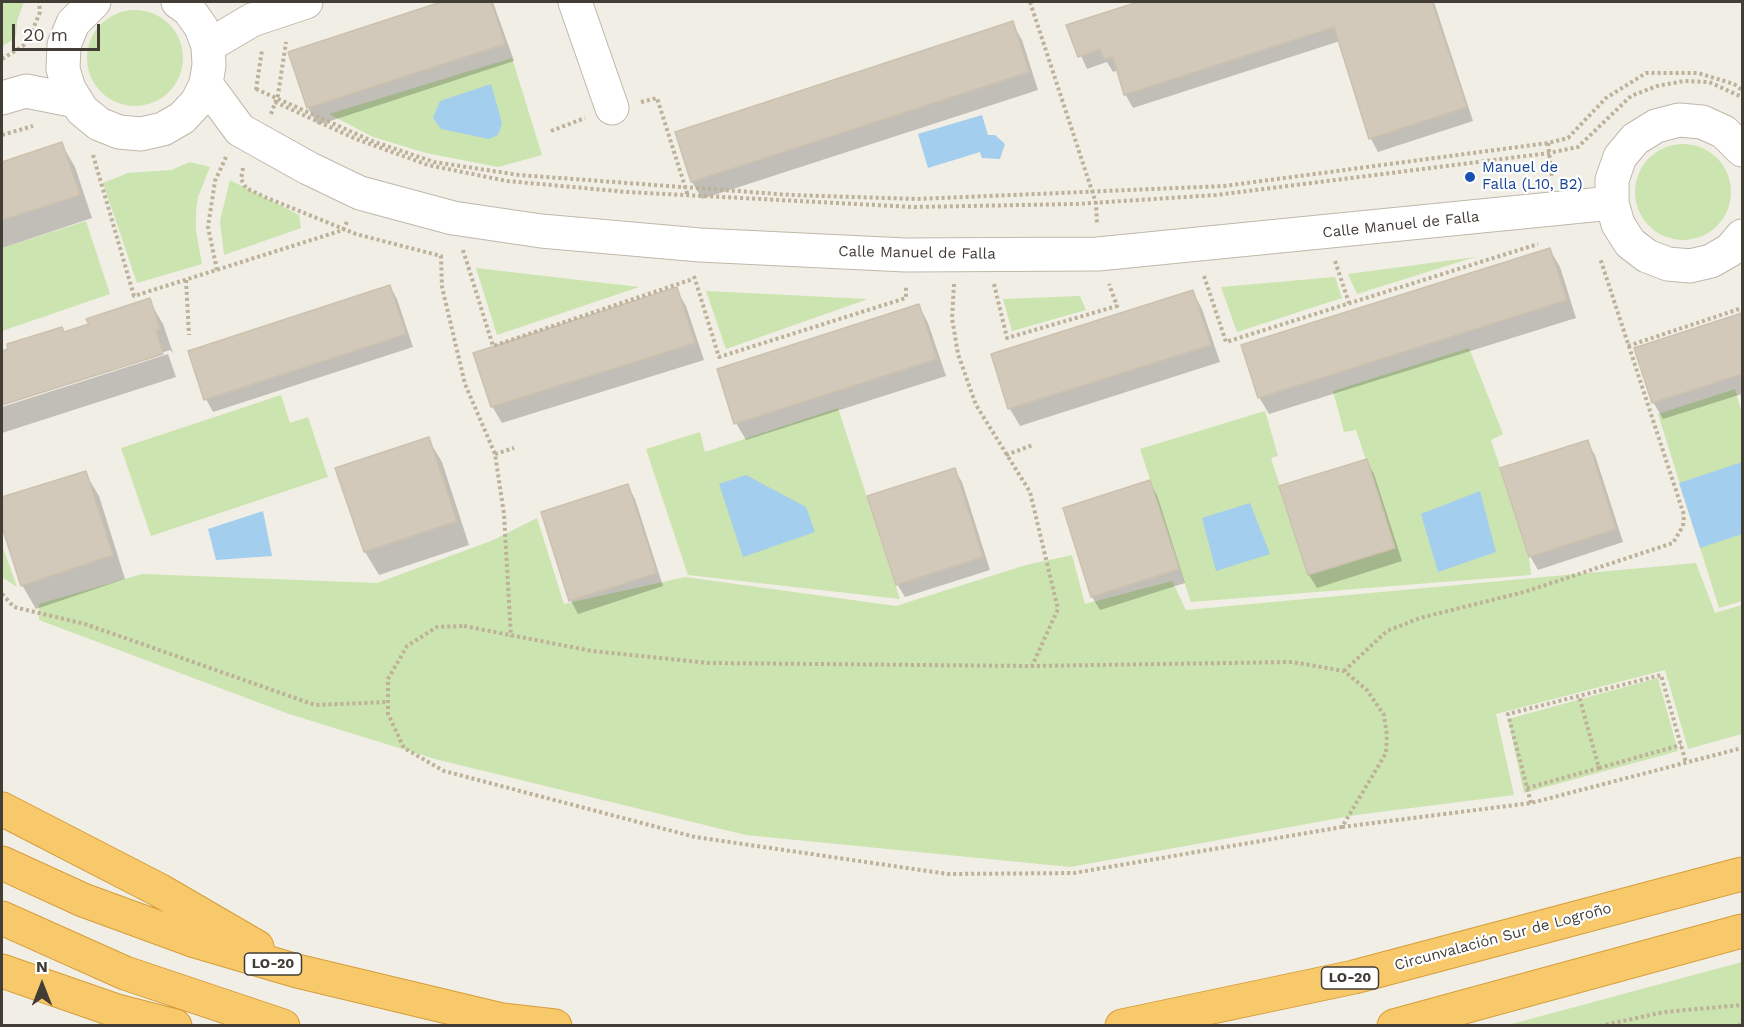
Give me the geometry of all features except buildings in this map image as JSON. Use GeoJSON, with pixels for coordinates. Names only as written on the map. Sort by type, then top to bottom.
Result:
{"type":"FeatureCollection","features":[{"type":"Feature","properties":{"kind":"highway"},"geometry":{"type":"LineString","coordinates":[[2,809],[159,890],[297,971]]}},
{"type":"Feature","properties":{"kind":"highway","name":"LO-20"},"geometry":{"type":"LineString","coordinates":[[2,862],[83,900],[173,933],[297,971],[502,1020],[555,1026]]}},
{"type":"Feature","properties":{"kind":"highway","name":"Circunvalación Sur de Logroño"},"geometry":{"type":"LineString","coordinates":[[1122,1026],[1354,977],[1743,874]]}},
{"type":"Feature","properties":{"kind":"highway"},"geometry":{"type":"LineString","coordinates":[[2,918],[125,973],[283,1026]]}},
{"type":"Feature","properties":{"kind":"highway"},"geometry":{"type":"LineString","coordinates":[[1394,1026],[1743,931]]}},
{"type":"Feature","properties":{"kind":"highway"},"geometry":{"type":"LineString","coordinates":[[2,971],[107,1007],[175,1026]]}},
{"type":"Feature","properties":{"kind":"street"},"geometry":{"type":"LineString","coordinates":[[575,2],[612,108]]}},
{"type":"Feature","properties":{"kind":"street"},"geometry":{"type":"LineString","coordinates":[[183,6],[274,12]]}},
{"type":"Feature","properties":{"kind":"street"},"geometry":{"type":"LineString","coordinates":[[75,19],[63,69],[76,101],[82,110],[99,124],[119,132],[141,134],[163,129],[182,118],[197,102],[206,84],[209,65],[208,46],[201,27],[183,6]]}},
{"type":"Feature","properties":{"kind":"street"},"geometry":{"type":"LineString","coordinates":[[208,46],[274,12]]}},
{"type":"Feature","properties":{"kind":"street"},"geometry":{"type":"LineString","coordinates":[[14,94],[75,19]]}},
{"type":"Feature","properties":{"kind":"street","name":"Calle Manuel de Falla"},"geometry":{"type":"LineString","coordinates":[[206,84],[243,133]]}},
{"type":"Feature","properties":{"kind":"street"},"geometry":{"type":"LineString","coordinates":[[14,94],[76,101]]}},
{"type":"Feature","properties":{"kind":"street","name":"Calle Manuel de Falla"},"geometry":{"type":"LineString","coordinates":[[182,118],[243,133],[360,193],[453,218],[541,231],[699,246],[905,255],[1098,254],[1584,206]]}},
{"type":"Feature","properties":{"kind":"street"},"geometry":{"type":"LineString","coordinates":[[1743,150],[1724,132],[1702,122],[1679,120],[1656,126],[1635,139],[1620,158],[1612,180],[1584,206],[1618,224],[1630,243],[1647,256],[1668,264],[1690,266],[1711,261],[1730,250],[1743,236]]}},
{"type":"Feature","properties":{"kind":"path"},"geometry":{"type":"LineString","coordinates":[[2,59],[23,46],[31,34],[40,12],[39,2]]}},
{"type":"Feature","properties":{"kind":"path"},"geometry":{"type":"LineString","coordinates":[[972,255],[1007,338],[1117,306],[1098,254],[1096,203],[1093,192],[1030,2]]}},
{"type":"Feature","properties":{"kind":"path"},"geometry":{"type":"LineString","coordinates":[[243,133],[274,12]]}},
{"type":"Feature","properties":{"kind":"path"},"geometry":{"type":"LineString","coordinates":[[217,270],[208,227],[215,181],[228,153],[243,133],[276,100],[287,35],[274,12]]}},
{"type":"Feature","properties":{"kind":"path"},"geometry":{"type":"LineString","coordinates":[[276,100],[372,141],[434,162],[519,175],[791,195],[917,200],[1224,186],[1548,143],[1568,138],[1606,98],[1646,73],[1698,73],[1734,84],[1743,90]]}},
{"type":"Feature","properties":{"kind":"path"},"geometry":{"type":"LineString","coordinates":[[256,89],[356,139],[428,165],[507,181],[627,192],[913,207],[1096,203],[1216,195],[1568,150],[1586,140],[1631,96],[1657,86],[1684,81],[1709,82],[1743,97]]}},
{"type":"Feature","properties":{"kind":"path"},"geometry":{"type":"LineString","coordinates":[[2,135],[38,125]]}},
{"type":"Feature","properties":{"kind":"path"},"geometry":{"type":"LineString","coordinates":[[90,149],[134,296],[344,230],[360,193]]}},
{"type":"Feature","properties":{"kind":"path"},"geometry":{"type":"LineString","coordinates":[[93,154],[103,155]]}},
{"type":"Feature","properties":{"kind":"path"},"geometry":{"type":"LineString","coordinates":[[245,164],[241,179],[246,188],[344,230],[441,256],[442,286],[465,384],[495,454],[504,514],[510,637]]}},
{"type":"Feature","properties":{"kind":"path"},"geometry":{"type":"LineString","coordinates":[[1195,246],[1226,342],[1546,242],[1584,206],[1684,515],[1683,526],[1673,543],[1524,592],[1420,618],[1387,631],[1344,671]]}},
{"type":"Feature","properties":{"kind":"path"},"geometry":{"type":"LineString","coordinates":[[453,218],[493,346],[693,279]]}},
{"type":"Feature","properties":{"kind":"path"},"geometry":{"type":"LineString","coordinates":[[1326,232],[1349,303]]}},
{"type":"Feature","properties":{"kind":"path"},"geometry":{"type":"LineString","coordinates":[[699,246],[693,279],[719,357],[906,298],[905,255]]}},
{"type":"Feature","properties":{"kind":"path"},"geometry":{"type":"LineString","coordinates":[[972,255],[952,318],[958,354],[976,405],[1030,492],[1058,609],[1032,666]]}},
{"type":"Feature","properties":{"kind":"path"},"geometry":{"type":"LineString","coordinates":[[186,280],[189,334]]}},
{"type":"Feature","properties":{"kind":"path"},"geometry":{"type":"LineString","coordinates":[[1628,346],[1743,308]]}},
{"type":"Feature","properties":{"kind":"path"},"geometry":{"type":"LineString","coordinates":[[1006,455],[1033,445]]}},
{"type":"Feature","properties":{"kind":"path"},"geometry":{"type":"LineString","coordinates":[[495,454],[514,448]]}},
{"type":"Feature","properties":{"kind":"path"},"geometry":{"type":"LineString","coordinates":[[2,594],[14,607],[85,624],[315,705],[388,702]]}},
{"type":"Feature","properties":{"kind":"path"},"geometry":{"type":"LineString","coordinates":[[1342,827],[1386,753],[1387,735],[1384,715],[1366,690],[1344,671],[1292,662],[1032,666],[709,663],[592,651],[510,637],[464,626],[437,627],[407,646],[388,679],[388,714],[404,748],[444,771],[695,837],[948,874],[1074,873],[1342,827],[1531,803],[1743,748]]}},
{"type":"Feature","properties":{"kind":"path"},"geometry":{"type":"LineString","coordinates":[[1531,803],[1508,714],[1661,675],[1686,763]]}},
{"type":"Feature","properties":{"kind":"path"},"geometry":{"type":"LineString","coordinates":[[1579,696],[1599,768]]}},
{"type":"Feature","properties":{"kind":"path"},"geometry":{"type":"LineString","coordinates":[[1527,788],[1681,745]]}},
{"type":"Feature","properties":{"kind":"path"},"geometry":{"type":"LineString","coordinates":[[1600,1026],[1664,1012],[1743,1005]]}},
{"type":"Feature","properties":{"kind":"path"},"geometry":{"type":"LineString","coordinates":[[1738,1026],[1743,1023]]}},
{"type":"Feature","properties":{"kind":"green space"},"geometry":{"type":"Polygon","coordinates":[[[2,2],[24,2],[17,21],[16,35],[2,46],[2,2]]]}},
{"type":"Feature","properties":{"kind":"green space"},"geometry":{"type":"Polygon","coordinates":[[[135,10],[153,14],[169,24],[179,40],[183,58],[179,76],[169,92],[153,102],[135,106],[117,102],[101,92],[91,76],[87,58],[91,40],[101,24],[117,14],[135,10]]]}},
{"type":"Feature","properties":{"kind":"green space"},"geometry":{"type":"Polygon","coordinates":[[[512,58],[542,155],[498,167],[426,153],[373,137],[329,114],[512,58]]]}},
{"type":"Feature","properties":{"kind":"green space"},"geometry":{"type":"Polygon","coordinates":[[[1683,144],[1701,148],[1717,158],[1727,174],[1731,192],[1727,210],[1717,226],[1701,236],[1683,240],[1665,236],[1649,226],[1639,210],[1635,192],[1639,174],[1649,158],[1665,148],[1683,144]]]}},
{"type":"Feature","properties":{"kind":"green space"},"geometry":{"type":"Polygon","coordinates":[[[190,162],[210,167],[198,197],[196,212],[196,231],[202,264],[137,283],[103,183],[128,173],[171,170],[190,162]]]}},
{"type":"Feature","properties":{"kind":"green space"},"geometry":{"type":"Polygon","coordinates":[[[230,180],[299,215],[301,228],[224,255],[220,221],[230,180]]]}},
{"type":"Feature","properties":{"kind":"green space"},"geometry":{"type":"Polygon","coordinates":[[[86,221],[110,294],[2,331],[2,248],[86,221]]]}},
{"type":"Feature","properties":{"kind":"green space"},"geometry":{"type":"Polygon","coordinates":[[[1475,257],[1357,294],[1348,274],[1475,257]]]}},
{"type":"Feature","properties":{"kind":"green space"},"geometry":{"type":"Polygon","coordinates":[[[476,268],[639,287],[497,335],[476,268]]]}},
{"type":"Feature","properties":{"kind":"green space"},"geometry":{"type":"Polygon","coordinates":[[[1335,277],[1342,298],[1237,332],[1221,287],[1335,277]]]}},
{"type":"Feature","properties":{"kind":"green space"},"geometry":{"type":"Polygon","coordinates":[[[706,291],[868,299],[726,349],[706,291]]]}},
{"type":"Feature","properties":{"kind":"green space"},"geometry":{"type":"Polygon","coordinates":[[[1080,296],[1086,310],[1012,331],[1003,299],[1080,296]]]}},
{"type":"Feature","properties":{"kind":"green space"},"geometry":{"type":"Polygon","coordinates":[[[1469,348],[1503,434],[1491,440],[1529,557],[1531,575],[1191,602],[1140,449],[1265,411],[1278,456],[1271,458],[1308,575],[1395,548],[1356,430],[1344,432],[1333,391],[1469,348]]]}},
{"type":"Feature","properties":{"kind":"green space"},"geometry":{"type":"Polygon","coordinates":[[[1735,389],[1742,414],[1742,601],[1719,608],[1658,414],[1735,389]]]}},
{"type":"Feature","properties":{"kind":"green space"},"geometry":{"type":"Polygon","coordinates":[[[281,395],[290,423],[308,417],[328,477],[151,536],[121,448],[281,395]]]}},
{"type":"Feature","properties":{"kind":"green space"},"geometry":{"type":"Polygon","coordinates":[[[838,408],[900,599],[688,575],[646,449],[700,432],[705,452],[838,408]]]}},
{"type":"Feature","properties":{"kind":"green space"},"geometry":{"type":"Polygon","coordinates":[[[537,518],[564,604],[685,577],[896,606],[1026,565],[1072,555],[1085,604],[1172,581],[1186,610],[1696,563],[1715,613],[1742,605],[1742,734],[1688,749],[1665,670],[1496,714],[1514,795],[1356,815],[1070,867],[746,835],[435,759],[289,714],[39,620],[39,604],[142,574],[377,583],[491,541],[537,518]]]}},
{"type":"Feature","properties":{"kind":"green space"},"geometry":{"type":"Polygon","coordinates":[[[2,545],[17,587],[2,577],[2,545]]]}},
{"type":"Feature","properties":{"kind":"green space"},"geometry":{"type":"Polygon","coordinates":[[[1658,678],[1678,751],[1524,793],[1508,719],[1658,678]]]}},
{"type":"Feature","properties":{"kind":"green space"},"geometry":{"type":"Polygon","coordinates":[[[1742,962],[1742,1025],[1508,1025],[1742,962]]]}},
{"type":"Feature","properties":{"kind":"water"},"geometry":{"type":"Polygon","coordinates":[[[491,84],[502,123],[498,135],[489,139],[441,129],[433,118],[440,101],[491,84]]]}},
{"type":"Feature","properties":{"kind":"water"},"geometry":{"type":"Polygon","coordinates":[[[982,115],[988,135],[995,135],[1005,144],[1000,159],[982,158],[980,152],[928,168],[918,134],[982,115]]]}},
{"type":"Feature","properties":{"kind":"water"},"geometry":{"type":"Polygon","coordinates":[[[1742,462],[1742,534],[1700,548],[1679,483],[1742,462]]]}},
{"type":"Feature","properties":{"kind":"water"},"geometry":{"type":"Polygon","coordinates":[[[746,475],[806,507],[815,532],[743,557],[719,484],[746,475]]]}},
{"type":"Feature","properties":{"kind":"water"},"geometry":{"type":"Polygon","coordinates":[[[1480,491],[1496,552],[1438,572],[1421,514],[1480,491]]]}},
{"type":"Feature","properties":{"kind":"water"},"geometry":{"type":"Polygon","coordinates":[[[1250,503],[1270,554],[1216,571],[1202,518],[1250,503]]]}},
{"type":"Feature","properties":{"kind":"water"},"geometry":{"type":"Polygon","coordinates":[[[263,511],[272,556],[216,560],[208,529],[263,511]]]}},
{"type":"Feature","properties":{"kind":"place","name":"Manuel de Falla (L10, B2)"},"geometry":{"type":"Point","coordinates":[1470,177]}}]}
